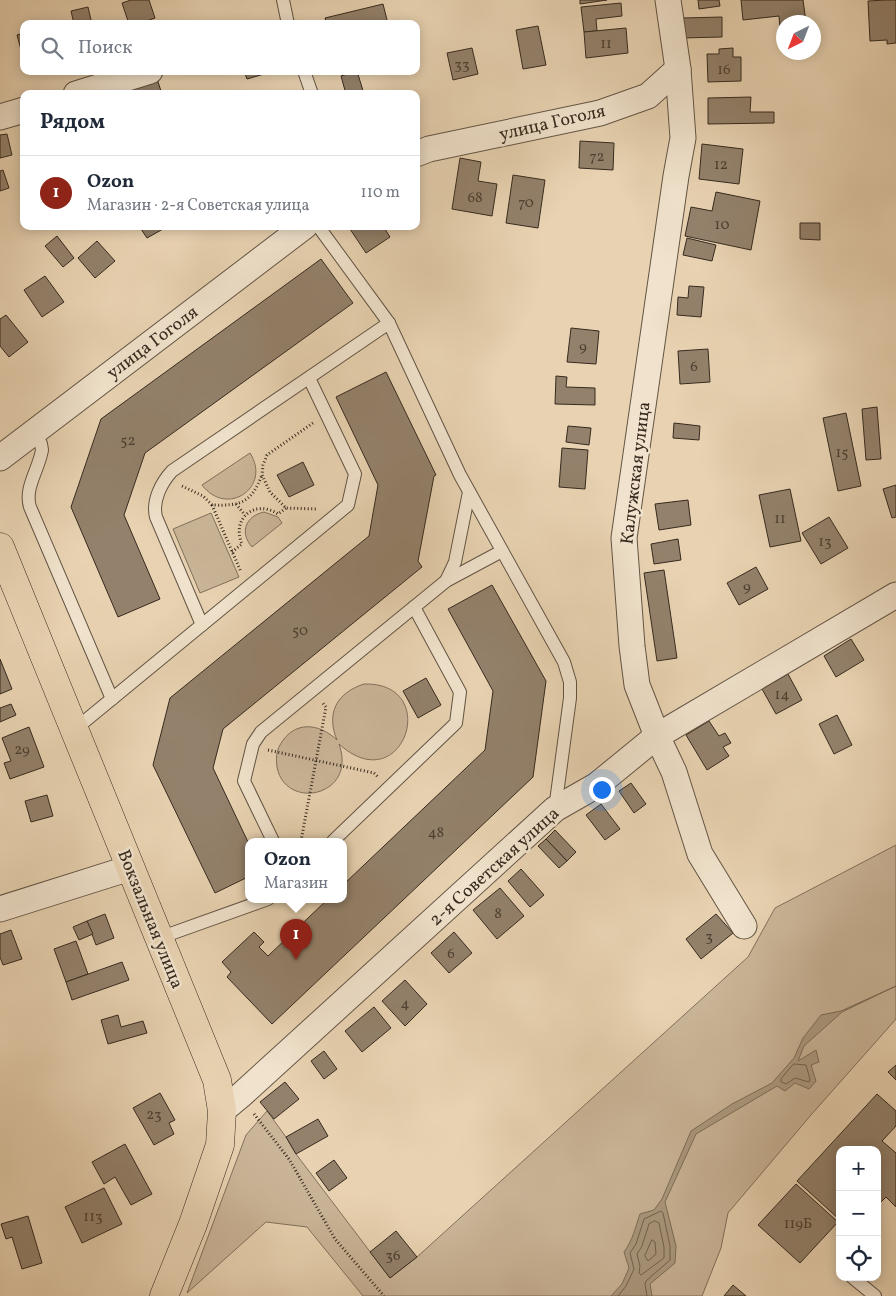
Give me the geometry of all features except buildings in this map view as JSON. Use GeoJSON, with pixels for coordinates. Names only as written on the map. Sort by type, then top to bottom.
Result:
{"type":"FeatureCollection","features":[{"type":"Feature","properties":{"kind":"main road","name":"Вокзальная улица"},"geometry":{"type":"LineString","coordinates":[[0,547],[217,1080],[231,1104],[220,1145],[193,1224],[164,1296]]}},
{"type":"Feature","properties":{"kind":"street","name":"Калужская улица"},"geometry":{"type":"LineString","coordinates":[[668,0],[678,69],[683,138],[624,538],[632,646],[637,685],[657,736],[674,772],[700,854],[744,926]]}},
{"type":"Feature","properties":{"kind":"street","name":"улица Гоголя"},"geometry":{"type":"LineString","coordinates":[[420,152],[600,113],[648,96],[678,69]]}},
{"type":"Feature","properties":{"kind":"street"},"geometry":{"type":"LineString","coordinates":[[89,90],[137,75]]}},
{"type":"Feature","properties":{"kind":"street"},"geometry":{"type":"LineString","coordinates":[[0,117],[20,111]]}},
{"type":"Feature","properties":{"kind":"street","name":"улица Гоголя"},"geometry":{"type":"LineString","coordinates":[[0,458],[300,230]]}},
{"type":"Feature","properties":{"kind":"street","name":"2-я Советская улица"},"geometry":{"type":"LineString","coordinates":[[231,1104],[555,809],[596,785],[657,736],[896,595]]}},
{"type":"Feature","properties":{"kind":"street"},"geometry":{"type":"LineString","coordinates":[[0,909],[130,868]]}},
{"type":"Feature","properties":{"kind":"lane"},"geometry":{"type":"LineString","coordinates":[[282,0],[287,20]]}},
{"type":"Feature","properties":{"kind":"lane"},"geometry":{"type":"LineString","coordinates":[[305,75],[311,90]]}},
{"type":"Feature","properties":{"kind":"lane"},"geometry":{"type":"LineString","coordinates":[[321,230],[389,323],[469,492],[564,662],[570,682],[570,698],[555,809]]}},
{"type":"Feature","properties":{"kind":"lane"},"geometry":{"type":"LineString","coordinates":[[202,625],[156,518],[154,510],[165,478],[172,471],[389,323]]}},
{"type":"Feature","properties":{"kind":"lane"},"geometry":{"type":"LineString","coordinates":[[74,730],[348,505],[355,474],[309,378]]}},
{"type":"Feature","properties":{"kind":"lane"},"geometry":{"type":"LineString","coordinates":[[35,431],[42,450],[27,500],[112,699]]}},
{"type":"Feature","properties":{"kind":"lane"},"geometry":{"type":"LineString","coordinates":[[446,581],[455,562],[469,492]]}},
{"type":"Feature","properties":{"kind":"lane"},"geometry":{"type":"LineString","coordinates":[[272,838],[244,781],[252,746],[256,738],[446,581],[502,551]]}},
{"type":"Feature","properties":{"kind":"lane"},"geometry":{"type":"LineString","coordinates":[[336,838],[456,723],[460,692],[414,607]]}},
{"type":"Feature","properties":{"kind":"lane"},"geometry":{"type":"LineString","coordinates":[[159,938],[257,903]]}},
{"type":"Feature","properties":{"kind":"lane"},"geometry":{"type":"LineString","coordinates":[[857,1281],[875,1296]]}},
{"type":"Feature","properties":{"kind":"path"},"geometry":{"type":"LineString","coordinates":[[212,505],[230,506],[244,501],[256,491],[267,455],[326,414]]}},
{"type":"Feature","properties":{"kind":"path"},"geometry":{"type":"LineString","coordinates":[[262,475],[270,492],[286,508]]}},
{"type":"Feature","properties":{"kind":"path"},"geometry":{"type":"LineString","coordinates":[[165,478],[203,496],[212,505],[248,588]]}},
{"type":"Feature","properties":{"kind":"path"},"geometry":{"type":"LineString","coordinates":[[236,504],[245,516]]}},
{"type":"Feature","properties":{"kind":"path"},"geometry":{"type":"LineString","coordinates":[[232,552],[242,544],[238,529],[245,516],[254,509],[273,510],[278,514],[286,508],[316,510],[323,504]]}},
{"type":"Feature","properties":{"kind":"path"},"geometry":{"type":"LineString","coordinates":[[302,838],[326,707],[312,690]]}},
{"type":"Feature","properties":{"kind":"path"},"geometry":{"type":"LineString","coordinates":[[252,746],[374,773],[388,788]]}},
{"type":"Feature","properties":{"kind":"path"},"geometry":{"type":"LineString","coordinates":[[231,1104],[289,1159],[335,1239],[384,1296]]}},
{"type":"Feature","properties":{"kind":"shaded area"},"geometry":{"type":"Polygon","coordinates":[[[250,453],[255,465],[255,477],[251,487],[244,494],[234,498],[223,499],[212,494],[202,485],[250,453]]]}},
{"type":"Feature","properties":{"kind":"shaded area"},"geometry":{"type":"Polygon","coordinates":[[[264,512],[278,517],[282,523],[252,547],[246,536],[246,525],[253,517],[264,512]]]}},
{"type":"Feature","properties":{"kind":"shaded area"},"geometry":{"type":"Polygon","coordinates":[[[211,513],[239,577],[200,593],[173,529],[211,513]]]}},
{"type":"Feature","properties":{"kind":"shaded area"},"geometry":{"type":"Polygon","coordinates":[[[364,684],[388,688],[402,701],[408,717],[405,735],[396,750],[381,759],[362,758],[339,744],[342,762],[338,776],[330,786],[318,792],[305,793],[293,789],[283,781],[277,767],[280,745],[292,731],[307,727],[322,730],[337,740],[333,722],[333,713],[336,706],[346,693],[364,684]]]}},
{"type":"Feature","properties":{"kind":"shaded area"},"geometry":{"type":"Polygon","coordinates":[[[896,845],[896,1019],[728,1213],[721,1248],[702,1296],[363,1296],[307,1227],[266,1222],[187,1293],[246,1135],[267,1111],[296,1154],[390,1278],[417,1257],[748,957],[775,908],[896,845]]]}},
{"type":"Feature","properties":{"kind":"water"},"geometry":{"type":"Polygon","coordinates":[[[896,986],[842,1012],[804,1046],[798,1061],[816,1050],[819,1062],[811,1065],[816,1081],[809,1089],[795,1083],[785,1091],[777,1086],[696,1134],[665,1202],[676,1246],[675,1263],[650,1284],[652,1296],[611,1296],[622,1284],[629,1268],[624,1252],[632,1238],[640,1214],[654,1210],[662,1199],[691,1131],[732,1104],[772,1083],[794,1058],[803,1038],[821,1015],[841,1011],[896,986]]]}},
{"type":"Feature","properties":{"kind":"place","name":"Ozon"},"geometry":{"type":"Point","coordinates":[296,960]}}]}
